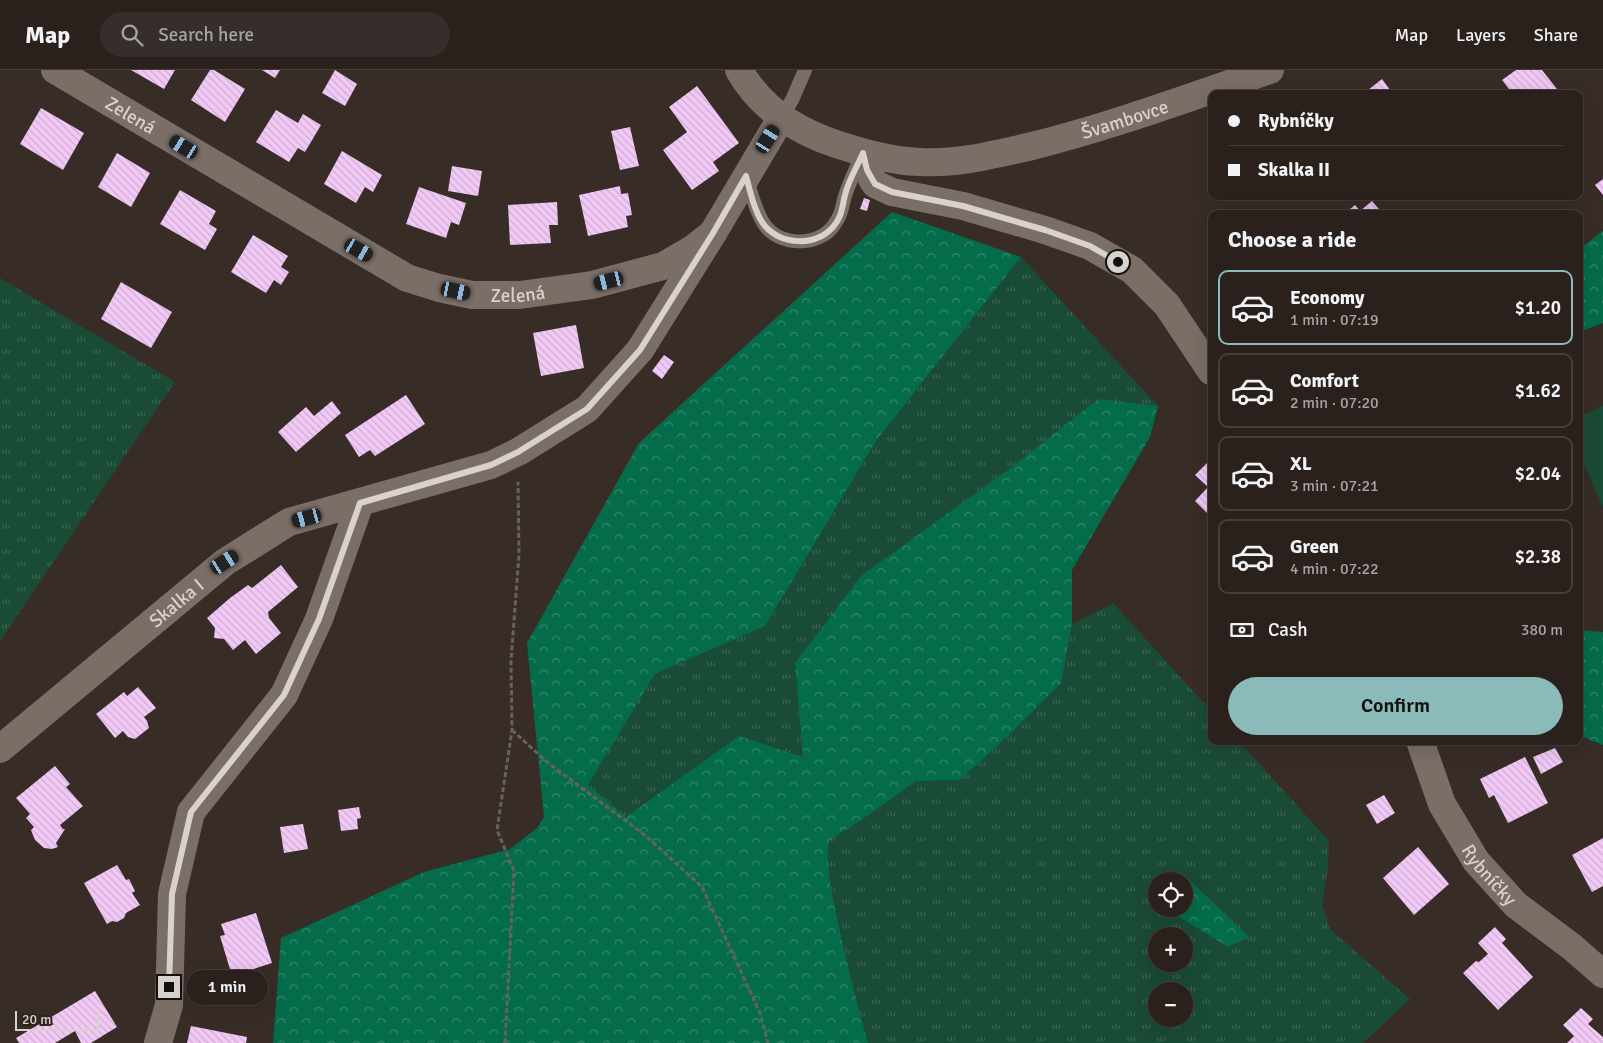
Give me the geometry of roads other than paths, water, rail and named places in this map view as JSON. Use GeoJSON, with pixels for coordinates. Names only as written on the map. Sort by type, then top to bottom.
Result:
{"type":"FeatureCollection","features":[{"type":"Feature","properties":{"kind":"street","name":"Zelená"},"geometry":{"type":"LineString","coordinates":[[55,70],[407,278],[472,295],[520,295],[592,285],[663,266],[694,248],[713,233],[781,118]]}},
{"type":"Feature","properties":{"kind":"street","name":"Švambovce"},"geometry":{"type":"LineString","coordinates":[[739,70],[759,98],[781,118],[818,138],[863,153],[892,160],[921,162],[978,159],[1072,136],[1208,91]]}},
{"type":"Feature","properties":{"kind":"street","name":"Švambovce"},"geometry":{"type":"LineString","coordinates":[[1210,90],[1270,70]]}},
{"type":"Feature","properties":{"kind":"street"},"geometry":{"type":"LineString","coordinates":[[863,153],[867,170],[875,184],[892,192],[963,206],[1045,230],[1090,246],[1132,270],[1167,305],[1208,366]]}},
{"type":"Feature","properties":{"kind":"street","name":"Skalka I"},"geometry":{"type":"LineString","coordinates":[[0,749],[225,562],[289,522],[491,465],[518,452],[587,409],[640,350],[713,233]]}},
{"type":"Feature","properties":{"kind":"street"},"geometry":{"type":"LineString","coordinates":[[158,1043],[169,1006],[172,894],[191,812],[284,695],[319,619],[360,503]]}},
{"type":"Feature","properties":{"kind":"street","name":"Rybníčky"},"geometry":{"type":"LineString","coordinates":[[1421,745],[1442,804],[1476,861],[1516,906],[1572,947],[1603,974]]}},
{"type":"Feature","properties":{"kind":"lane"},"geometry":{"type":"LineString","coordinates":[[781,118],[792,100],[804,70]]}},
{"type":"Feature","properties":{"kind":"lane"},"geometry":{"type":"LineString","coordinates":[[746,176],[764,225],[780,238],[802,242],[821,237],[833,227],[842,212],[845,195],[863,153]]}}]}
